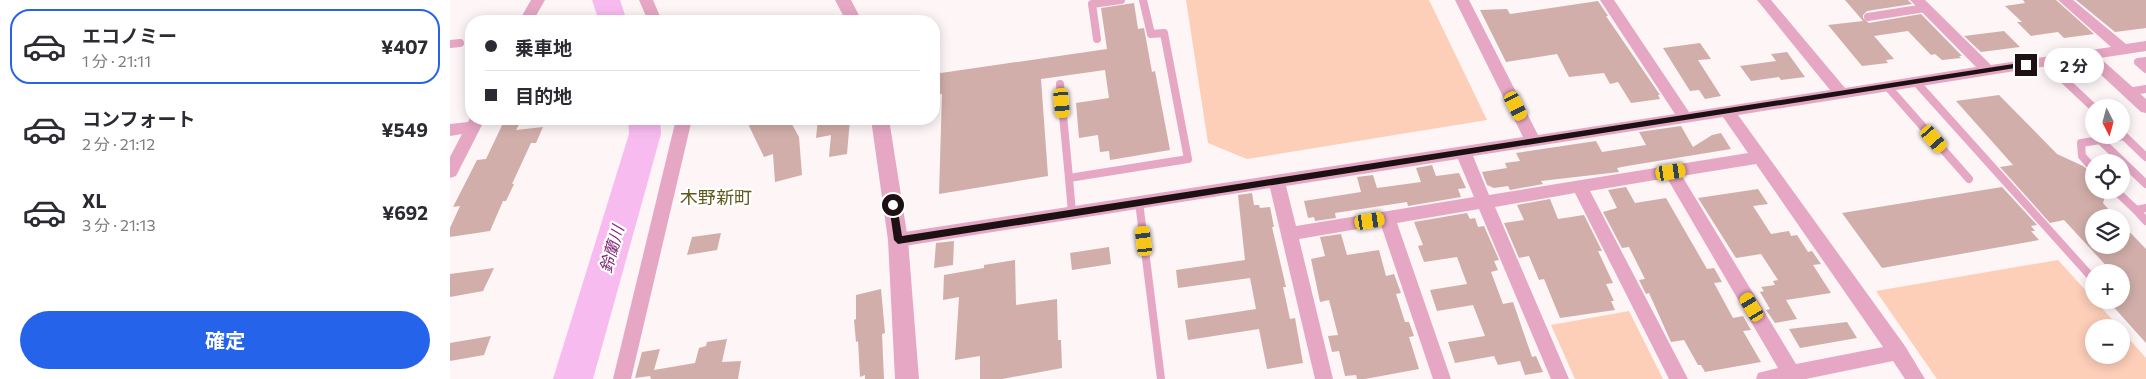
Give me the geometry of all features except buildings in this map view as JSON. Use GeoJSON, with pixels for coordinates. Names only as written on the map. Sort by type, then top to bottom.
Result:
{"type":"FeatureCollection","features":[{"type":"Feature","properties":{"kind":"street"},"geometry":{"type":"LineString","coordinates":[[529,15],[538,0]]}},
{"type":"Feature","properties":{"kind":"street"},"geometry":{"type":"LineString","coordinates":[[646,0],[652,15]]}},
{"type":"Feature","properties":{"kind":"street"},"geometry":{"type":"LineString","coordinates":[[843,0],[851,15]]}},
{"type":"Feature","properties":{"kind":"street"},"geometry":{"type":"LineString","coordinates":[[1608,0],[1685,117]]}},
{"type":"Feature","properties":{"kind":"street"},"geometry":{"type":"LineString","coordinates":[[1764,0],[1841,93]]}},
{"type":"Feature","properties":{"kind":"street"},"geometry":{"type":"LineString","coordinates":[[2065,0],[2123,49]]}},
{"type":"Feature","properties":{"kind":"street"},"geometry":{"type":"LineString","coordinates":[[1467,1],[1533,141]]}},
{"type":"Feature","properties":{"kind":"street"},"geometry":{"type":"LineString","coordinates":[[1921,4],[1988,71]]}},
{"type":"Feature","properties":{"kind":"street"},"geometry":{"type":"LineString","coordinates":[[898,240],[2146,46]]}},
{"type":"Feature","properties":{"kind":"street"},"geometry":{"type":"LineString","coordinates":[[2088,55],[2146,108]]}},
{"type":"Feature","properties":{"kind":"street"},"geometry":{"type":"LineString","coordinates":[[1727,111],[1916,379]]}},
{"type":"Feature","properties":{"kind":"street"},"geometry":{"type":"LineString","coordinates":[[450,130],[468,125]]}},
{"type":"Feature","properties":{"kind":"street"},"geometry":{"type":"LineString","coordinates":[[450,172],[474,125]]}},
{"type":"Feature","properties":{"kind":"street"},"geometry":{"type":"LineString","coordinates":[[622,379],[683,125]]}},
{"type":"Feature","properties":{"kind":"street"},"geometry":{"type":"LineString","coordinates":[[881,125],[898,240],[907,379]]}},
{"type":"Feature","properties":{"kind":"street"},"geometry":{"type":"LineString","coordinates":[[1463,152],[1560,379]]}},
{"type":"Feature","properties":{"kind":"street"},"geometry":{"type":"LineString","coordinates":[[1288,234],[1760,158]]}},
{"type":"Feature","properties":{"kind":"street"},"geometry":{"type":"LineString","coordinates":[[1671,172],[1793,376]]}},
{"type":"Feature","properties":{"kind":"street"},"geometry":{"type":"LineString","coordinates":[[1276,180],[1324,379]]}},
{"type":"Feature","properties":{"kind":"street"},"geometry":{"type":"LineString","coordinates":[[1580,187],[1679,379]]}},
{"type":"Feature","properties":{"kind":"street"},"geometry":{"type":"LineString","coordinates":[[1387,218],[1442,379]]}},
{"type":"Feature","properties":{"kind":"street"},"geometry":{"type":"LineString","coordinates":[[1765,379],[1793,376],[1898,352]]}},
{"type":"Feature","properties":{"kind":"lane"},"geometry":{"type":"LineString","coordinates":[[1097,39],[1092,4],[1121,0]]}},
{"type":"Feature","properties":{"kind":"lane"},"geometry":{"type":"LineString","coordinates":[[1069,178],[1188,158],[1164,33],[1151,34],[1142,0]]}},
{"type":"Feature","properties":{"kind":"lane"},"geometry":{"type":"LineString","coordinates":[[1868,17],[1921,4]]}},
{"type":"Feature","properties":{"kind":"lane"},"geometry":{"type":"LineString","coordinates":[[450,44],[460,43]]}},
{"type":"Feature","properties":{"kind":"lane"},"geometry":{"type":"LineString","coordinates":[[2146,60],[2138,62],[2146,69]]}},
{"type":"Feature","properties":{"kind":"lane"},"geometry":{"type":"LineString","coordinates":[[2045,62],[2085,100]]}},
{"type":"Feature","properties":{"kind":"lane"},"geometry":{"type":"LineString","coordinates":[[1916,82],[2085,270]]}},
{"type":"Feature","properties":{"kind":"lane"},"geometry":{"type":"LineString","coordinates":[[1060,84],[1072,213]]}},
{"type":"Feature","properties":{"kind":"lane"},"geometry":{"type":"LineString","coordinates":[[1887,86],[1968,179]]}},
{"type":"Feature","properties":{"kind":"lane"},"geometry":{"type":"LineString","coordinates":[[2128,92],[2146,89]]}},
{"type":"Feature","properties":{"kind":"lane"},"geometry":{"type":"LineString","coordinates":[[2085,142],[2081,143],[2082,156],[2085,159]]}},
{"type":"Feature","properties":{"kind":"lane"},"geometry":{"type":"LineString","coordinates":[[2130,142],[2146,157]]}},
{"type":"Feature","properties":{"kind":"lane"},"geometry":{"type":"LineString","coordinates":[[2104,144],[2146,184]]}},
{"type":"Feature","properties":{"kind":"lane"},"geometry":{"type":"LineString","coordinates":[[2124,199],[2146,221]]}},
{"type":"Feature","properties":{"kind":"lane"},"geometry":{"type":"LineString","coordinates":[[1139,202],[1161,379]]}},
{"type":"Feature","properties":{"kind":"lane"},"geometry":{"type":"LineString","coordinates":[[2136,210],[2146,208]]}},
{"type":"Feature","properties":{"kind":"shaded area"},"geometry":{"type":"Polygon","coordinates":[[[1186,0],[1429,0],[1487,120],[1247,159],[1208,143],[1186,0]]]}},
{"type":"Feature","properties":{"kind":"shaded area"},"geometry":{"type":"Polygon","coordinates":[[[2058,260],[2085,290],[2085,309],[2103,309],[2112,319],[2085,319],[2085,364],[2130,364],[2130,340],[2146,358],[2146,379],[1937,379],[1876,291],[2058,260]]]}},
{"type":"Feature","properties":{"kind":"shaded area"},"geometry":{"type":"Polygon","coordinates":[[[1629,311],[1663,379],[1575,379],[1551,325],[1629,311]]]}},
{"type":"Feature","properties":{"kind":"waterway","name":"鈴蘭川"},"geometry":{"type":"LineString","coordinates":[[606,0],[611,15]]}},
{"type":"Feature","properties":{"kind":"waterway","name":"鈴蘭川"},"geometry":{"type":"LineString","coordinates":[[573,379],[645,134],[644,125]]}},
{"type":"Feature","properties":{"kind":"district","name":"木野新町"},"geometry":{"type":"Point","coordinates":[716,197]}},
{"type":"Feature","properties":{"kind":"route"},"geometry":{"type":"LineString","coordinates":[[893,205],[898,240],[2026,65]]}}]}
